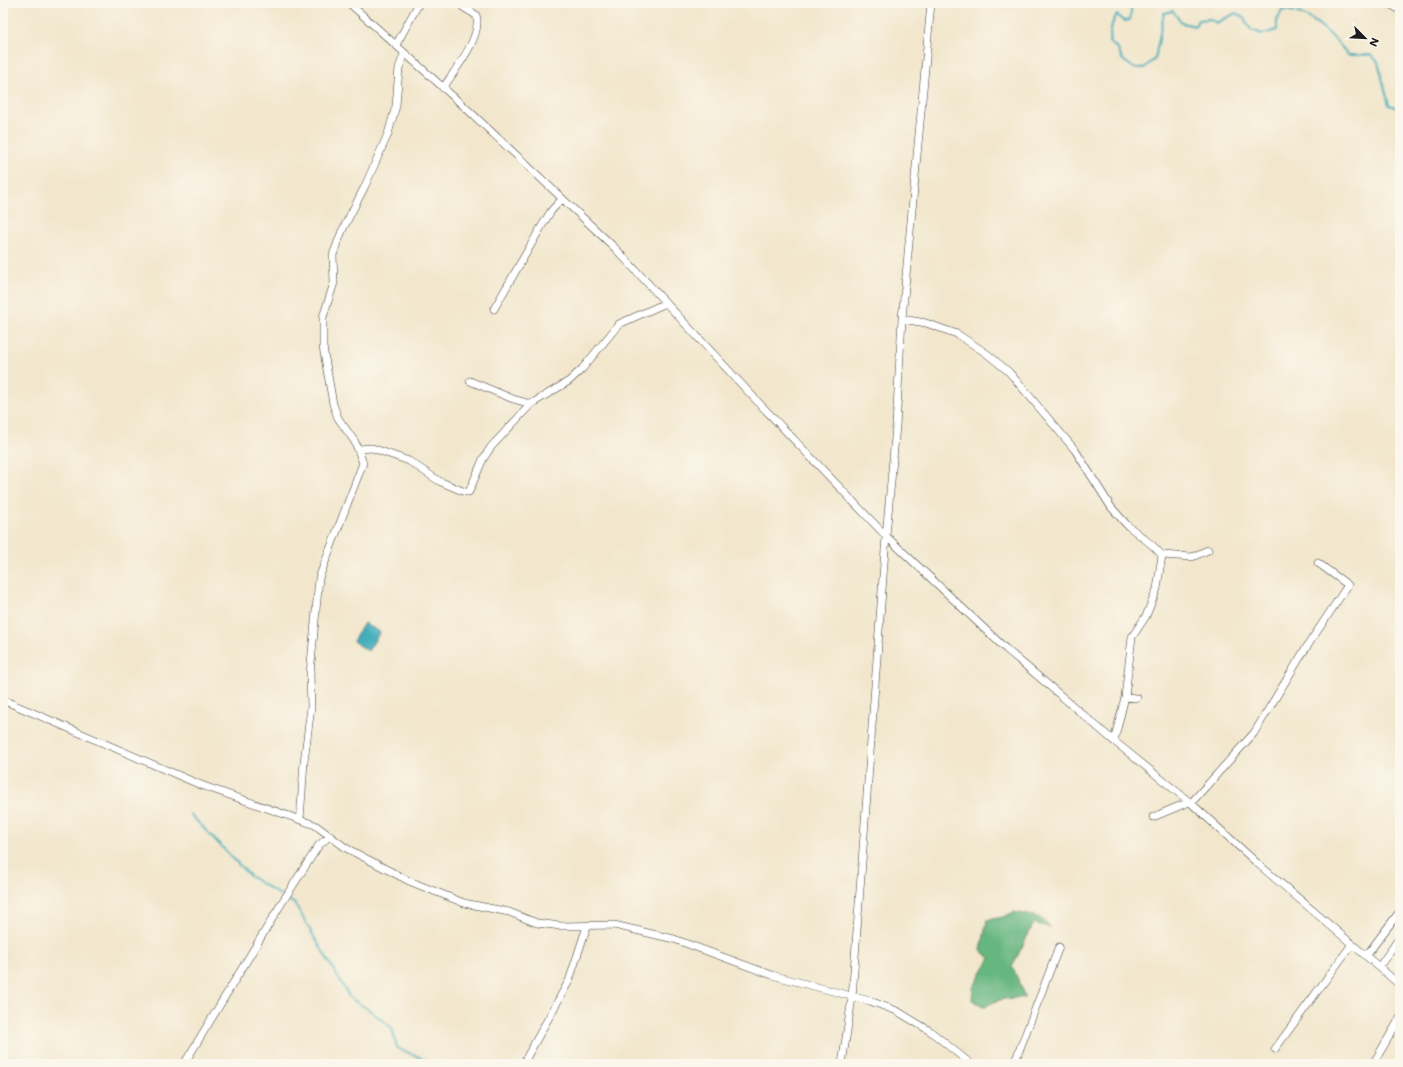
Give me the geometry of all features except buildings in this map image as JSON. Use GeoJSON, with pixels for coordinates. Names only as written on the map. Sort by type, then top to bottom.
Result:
{"type":"FeatureCollection","features":[{"type":"Feature","properties":{"kind":"street"},"geometry":{"type":"LineString","coordinates":[[396,45],[419,3]]}},
{"type":"Feature","properties":{"kind":"street"},"geometry":{"type":"LineString","coordinates":[[842,1064],[852,998],[886,536],[896,426],[902,319],[931,3]]}},
{"type":"Feature","properties":{"kind":"street"},"geometry":{"type":"LineString","coordinates":[[1388,3],[1400,10]]}},
{"type":"Feature","properties":{"kind":"street"},"geometry":{"type":"LineString","coordinates":[[353,5],[614,248],[666,302],[756,402],[886,536],[1006,649],[1114,741],[1190,803],[1400,985]]}},
{"type":"Feature","properties":{"kind":"street"},"geometry":{"type":"LineString","coordinates":[[443,88],[472,43],[478,22],[476,15],[463,7]]}},
{"type":"Feature","properties":{"kind":"street"},"geometry":{"type":"LineString","coordinates":[[300,820],[304,762],[311,706],[310,674],[319,578],[362,463],[356,442],[338,418],[333,404],[323,347],[323,317],[331,297],[334,283],[334,255],[342,230],[365,186],[388,134],[396,106],[399,68],[404,54]]}},
{"type":"Feature","properties":{"kind":"street"},"geometry":{"type":"LineString","coordinates":[[494,309],[551,211],[562,199]]}},
{"type":"Feature","properties":{"kind":"street"},"geometry":{"type":"LineString","coordinates":[[358,450],[372,448],[409,461],[439,481],[465,492],[469,492],[483,459],[491,447],[532,404],[569,381],[582,369],[619,324],[666,302]]}},
{"type":"Feature","properties":{"kind":"street"},"geometry":{"type":"LineString","coordinates":[[902,319],[926,323],[956,334],[986,353],[1009,372],[1075,450],[1111,507],[1127,525],[1162,554],[1192,556],[1208,550]]}},
{"type":"Feature","properties":{"kind":"street"},"geometry":{"type":"LineString","coordinates":[[470,381],[513,400],[532,404]]}},
{"type":"Feature","properties":{"kind":"street"},"geometry":{"type":"LineString","coordinates":[[1114,741],[1126,697],[1132,637],[1146,616],[1157,589],[1162,554]]}},
{"type":"Feature","properties":{"kind":"street"},"geometry":{"type":"LineString","coordinates":[[1153,817],[1190,803],[1254,733],[1304,651],[1348,585],[1318,563]]}},
{"type":"Feature","properties":{"kind":"street"},"geometry":{"type":"LineString","coordinates":[[1126,697],[1137,698]]}},
{"type":"Feature","properties":{"kind":"street"},"geometry":{"type":"LineString","coordinates":[[3,700],[201,785],[315,825],[346,848],[409,881],[464,903],[509,912],[537,923],[561,926],[614,926],[674,939],[772,975],[852,998],[870,1001],[897,1011],[930,1031],[971,1064]]}},
{"type":"Feature","properties":{"kind":"street"},"geometry":{"type":"LineString","coordinates":[[184,1064],[285,898],[319,845],[330,836]]}},
{"type":"Feature","properties":{"kind":"street"},"geometry":{"type":"LineString","coordinates":[[1366,956],[1400,911]]}},
{"type":"Feature","properties":{"kind":"street"},"geometry":{"type":"LineString","coordinates":[[523,1064],[569,981],[587,926]]}},
{"type":"Feature","properties":{"kind":"street"},"geometry":{"type":"LineString","coordinates":[[1379,967],[1400,937]]}},
{"type":"Feature","properties":{"kind":"street"},"geometry":{"type":"LineString","coordinates":[[1275,1049],[1352,944]]}},
{"type":"Feature","properties":{"kind":"street"},"geometry":{"type":"LineString","coordinates":[[1014,1064],[1060,948]]}},
{"type":"Feature","properties":{"kind":"street"},"geometry":{"type":"LineString","coordinates":[[1373,1064],[1400,1018]]}},
{"type":"Feature","properties":{"kind":"green space"},"geometry":{"type":"Polygon","coordinates":[[[1014,912],[1039,917],[1051,928],[1034,923],[1012,967],[1025,998],[1004,999],[989,1004],[985,1007],[972,1000],[973,988],[990,958],[981,950],[987,920],[1003,917],[1014,912]]]}},
{"type":"Feature","properties":{"kind":"water"},"geometry":{"type":"Polygon","coordinates":[[[364,623],[380,632],[368,651],[353,641],[364,623]]]}},
{"type":"Feature","properties":{"kind":"waterway"},"geometry":{"type":"LineString","coordinates":[[1132,3],[1130,20],[1123,21],[1117,14],[1112,24],[1109,42],[1117,48],[1123,60],[1134,68],[1144,68],[1155,59],[1164,13],[1173,11],[1182,23],[1195,26],[1198,20],[1210,19],[1216,23],[1236,13],[1244,18],[1251,30],[1263,34],[1277,30],[1277,21],[1282,10],[1292,11],[1301,14],[1319,25],[1348,55],[1371,55],[1378,62],[1389,105],[1400,108]]}},
{"type":"Feature","properties":{"kind":"waterway"},"geometry":{"type":"LineString","coordinates":[[190,814],[251,877],[295,904],[350,998],[368,1009],[392,1028],[397,1048],[436,1064]]}}]}
